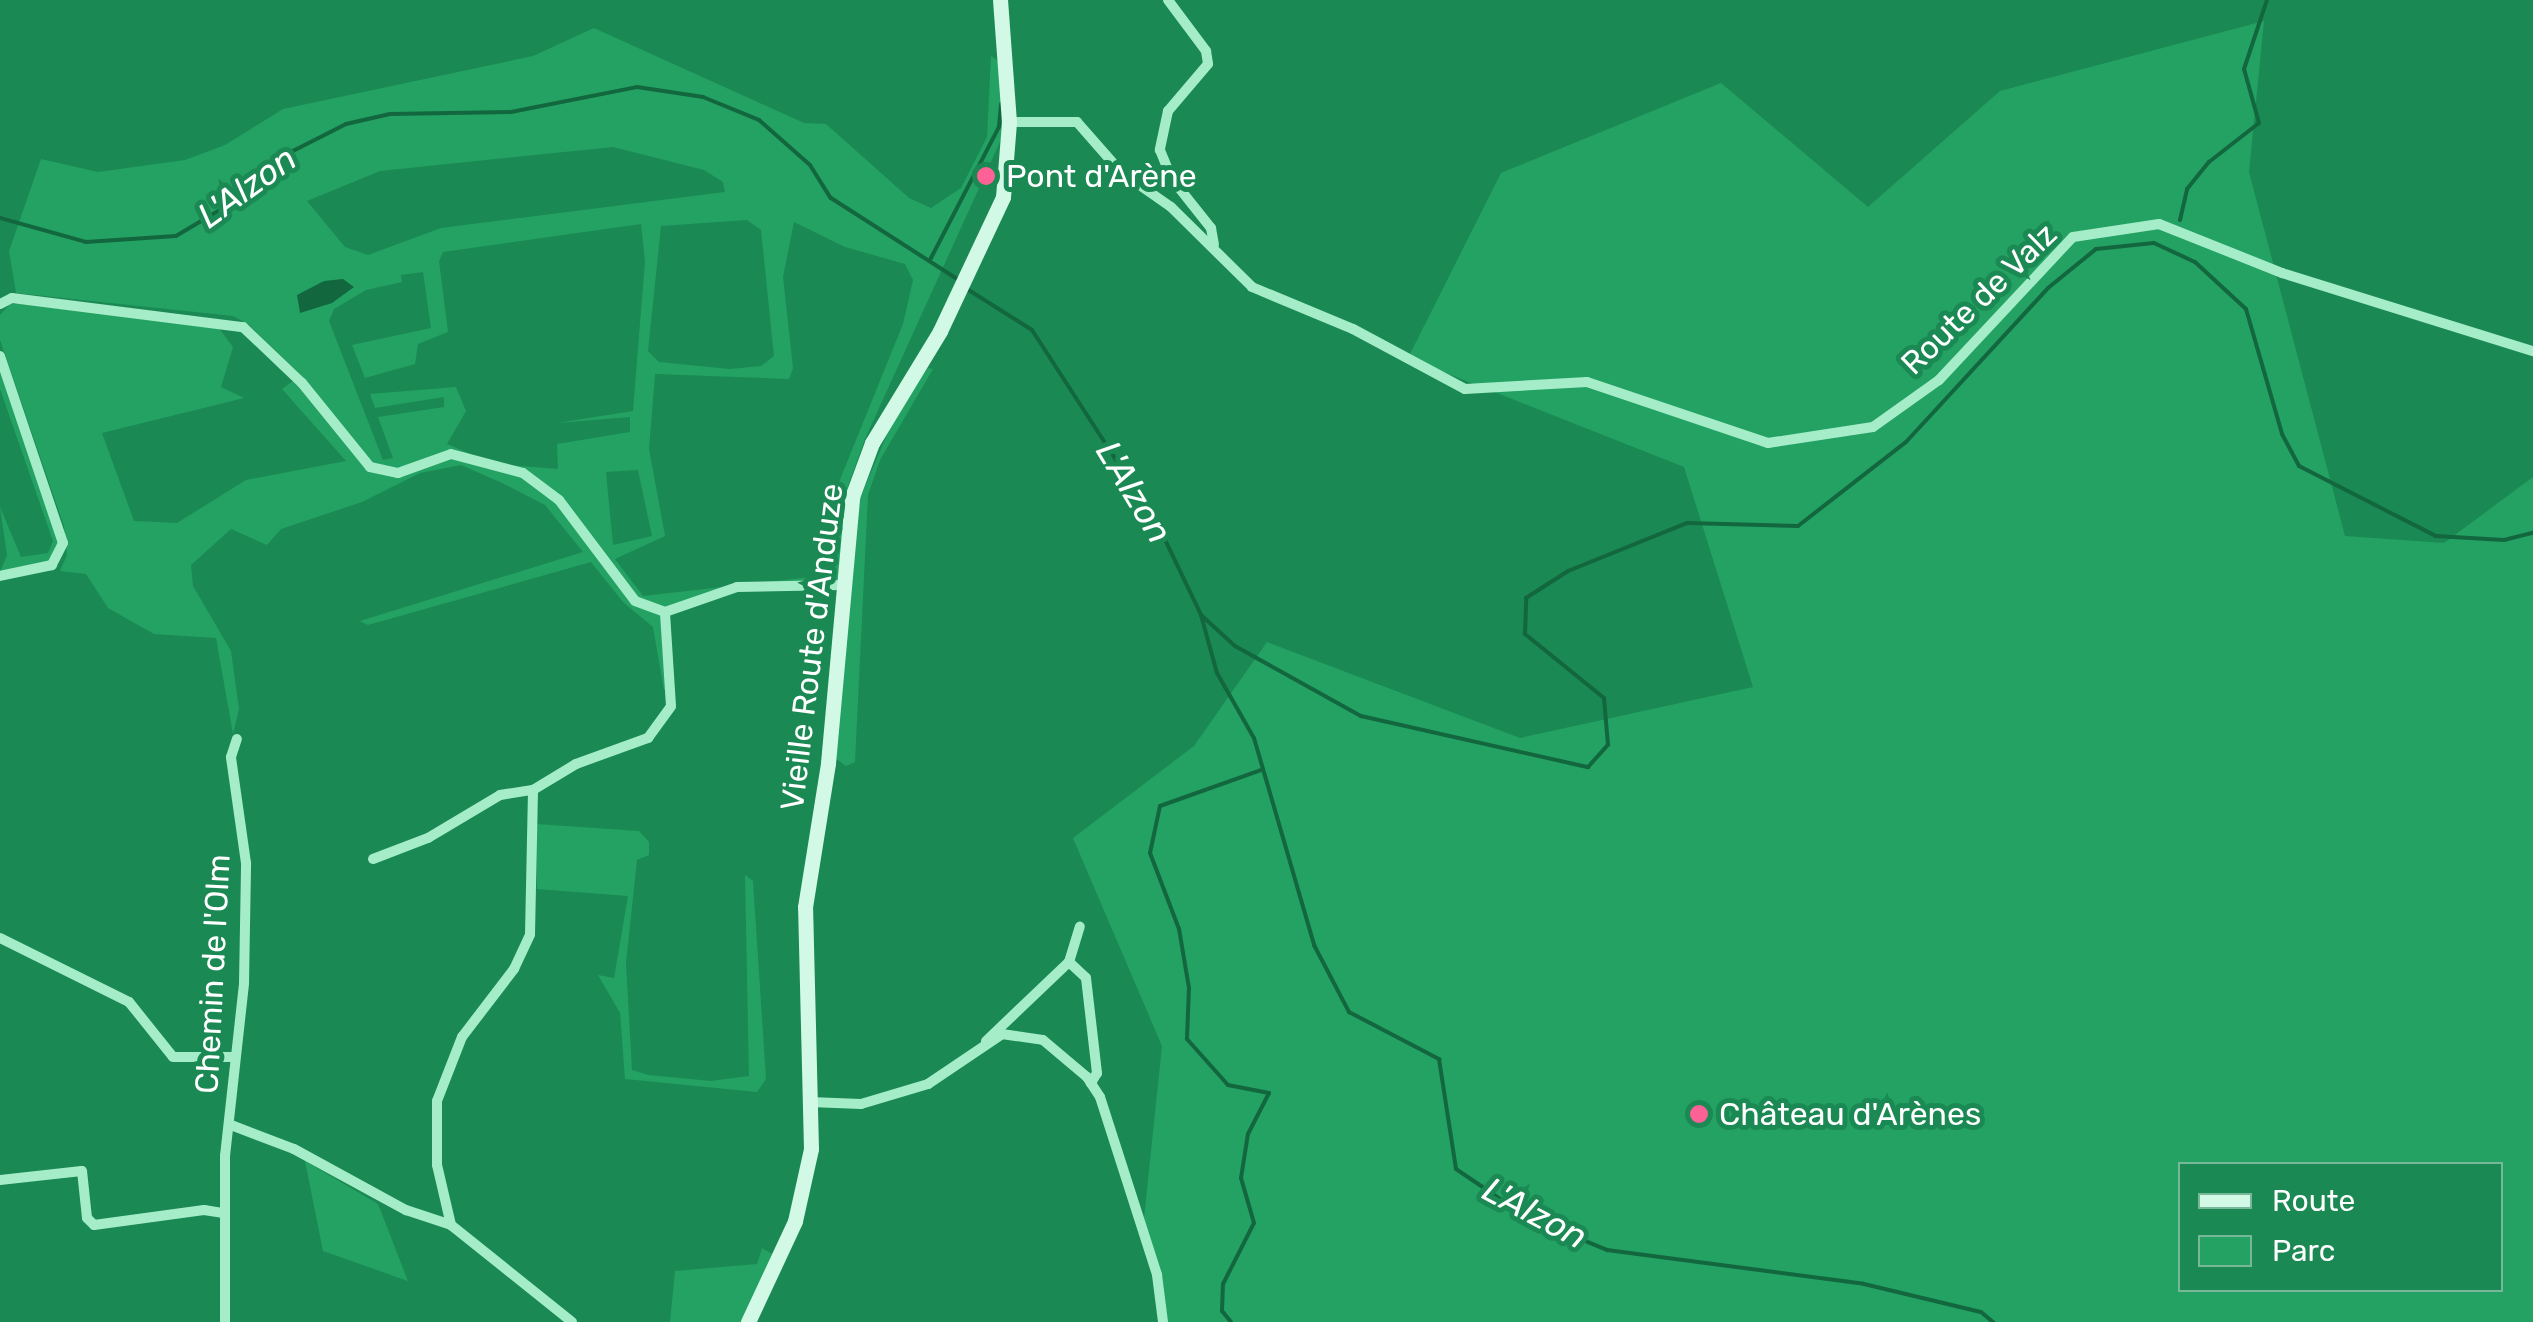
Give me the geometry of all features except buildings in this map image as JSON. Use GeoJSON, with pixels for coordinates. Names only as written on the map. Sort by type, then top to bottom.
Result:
{"type":"FeatureCollection","features":[{"type":"Feature","properties":{"kind":"street","name":"Vieille Route d'Anduze"},"geometry":{"type":"LineString","coordinates":[[748,1322],[806,1186],[810,1102],[805,906],[828,764],[852,497],[872,443],[940,331],[994,221],[1008,162],[1000,0]]}},
{"type":"Feature","properties":{"kind":"street"},"geometry":{"type":"LineString","coordinates":[[1168,0],[1206,50],[1208,64],[1168,112],[1160,150],[1172,179],[1211,228],[1214,246]]}},
{"type":"Feature","properties":{"kind":"street","name":"Route de Valz"},"geometry":{"type":"LineString","coordinates":[[1009,122],[1066,120],[1086,128],[1121,172],[1214,246],[1269,298],[1354,330],[1465,390],[1587,382],[1768,443],[1873,427],[1940,380],[2072,237],[2158,224],[2282,273],[2533,351]]}},
{"type":"Feature","properties":{"kind":"street"},"geometry":{"type":"LineString","coordinates":[[0,304],[12,298],[226,322],[264,342],[370,467],[398,473],[451,454],[523,473],[559,500],[635,600],[665,612],[738,587],[842,585]]}},
{"type":"Feature","properties":{"kind":"street"},"geometry":{"type":"LineString","coordinates":[[0,356],[62,544],[52,565],[0,576]]}},
{"type":"Feature","properties":{"kind":"street"},"geometry":{"type":"LineString","coordinates":[[373,859],[428,838],[500,795],[533,790],[576,764],[639,742],[666,718],[672,694],[665,612]]}},
{"type":"Feature","properties":{"kind":"street","name":"Chemin de l'Olm"},"geometry":{"type":"LineString","coordinates":[[225,1322],[224,1213],[234,1057],[244,982],[246,863],[230,757],[237,739]]}},
{"type":"Feature","properties":{"kind":"street"},"geometry":{"type":"LineString","coordinates":[[451,1225],[437,1165],[437,1101],[462,1037],[514,969],[530,934],[533,790]]}},
{"type":"Feature","properties":{"kind":"street"},"geometry":{"type":"LineString","coordinates":[[810,1102],[861,1104],[914,1089],[986,1042],[1069,962],[1080,927]]}},
{"type":"Feature","properties":{"kind":"street"},"geometry":{"type":"LineString","coordinates":[[0,938],[129,1002],[173,1058],[234,1057]]}},
{"type":"Feature","properties":{"kind":"street"},"geometry":{"type":"LineString","coordinates":[[1069,962],[1086,978],[1096,1073],[1091,1083]]}},
{"type":"Feature","properties":{"kind":"street"},"geometry":{"type":"LineString","coordinates":[[986,1042],[1024,1033],[1043,1040],[1091,1083],[1157,1275],[1163,1322]]}},
{"type":"Feature","properties":{"kind":"street"},"geometry":{"type":"LineString","coordinates":[[230,1125],[294,1149],[406,1210],[451,1225],[572,1322]]}},
{"type":"Feature","properties":{"kind":"street"},"geometry":{"type":"LineString","coordinates":[[0,1180],[80,1170],[86,1178],[87,1218],[94,1226],[204,1210],[224,1213]]}},
{"type":"Feature","properties":{"kind":"green space"},"geometry":{"type":"Polygon","coordinates":[[[2264,21],[2249,172],[2345,536],[2444,543],[2533,477],[2533,1322],[1164,1322],[1144,1218],[1162,1046],[1073,838],[1194,746],[1267,642],[1520,738],[1753,687],[1684,467],[1408,358],[1501,173],[1721,83],[1868,207],[2000,91],[2264,21]]]}},
{"type":"Feature","properties":{"kind":"green space"},"geometry":{"type":"Polygon","coordinates":[[[594,28],[804,123],[826,124],[909,198],[931,208],[961,188],[987,137],[991,56],[1000,62],[1004,133],[865,439],[848,486],[837,585],[737,587],[665,612],[672,688],[664,690],[653,627],[623,602],[591,562],[368,625],[360,621],[583,552],[545,505],[502,483],[461,465],[420,473],[362,502],[281,529],[267,545],[231,529],[191,565],[193,586],[231,651],[239,709],[233,734],[216,638],[154,634],[108,608],[86,574],[60,571],[67,555],[64,526],[0,340],[0,315],[10,304],[20,304],[218,327],[233,347],[221,387],[244,398],[102,433],[134,521],[177,523],[246,480],[346,461],[282,389],[301,375],[248,324],[233,316],[16,293],[9,251],[41,159],[98,172],[185,160],[225,145],[283,109],[533,56],[594,28]],[[613,147],[380,171],[307,201],[345,247],[368,255],[441,228],[725,192],[723,182],[704,170],[613,147]],[[747,220],[661,226],[648,351],[659,362],[730,369],[761,366],[774,356],[761,230],[747,220]],[[794,222],[783,277],[793,368],[789,379],[655,374],[649,449],[665,536],[615,559],[643,596],[829,575],[839,482],[903,324],[913,280],[905,264],[845,247],[794,222]],[[641,224],[443,252],[439,261],[448,332],[418,344],[415,364],[365,378],[352,345],[431,328],[423,272],[401,275],[402,282],[366,290],[334,309],[329,321],[383,460],[393,458],[378,417],[444,407],[444,397],[375,408],[370,394],[456,387],[466,411],[447,444],[494,464],[558,469],[557,444],[630,432],[630,417],[557,423],[633,411],[645,261],[641,224]],[[638,470],[606,472],[613,545],[652,536],[638,470]]]}},
{"type":"Feature","properties":{"kind":"green space"},"geometry":{"type":"Polygon","coordinates":[[[0,366],[59,546],[48,561],[0,572],[7,555],[0,507],[21,557],[48,553],[53,541],[0,389],[0,366]]]}},
{"type":"Feature","properties":{"kind":"green space"},"geometry":{"type":"Polygon","coordinates":[[[928,368],[933,369],[880,460],[868,495],[855,762],[846,766],[835,758],[858,503],[897,411],[928,368]]]}},
{"type":"Feature","properties":{"kind":"green space"},"geometry":{"type":"Polygon","coordinates":[[[536,824],[639,831],[649,842],[649,855],[637,860],[626,963],[632,1070],[648,1075],[711,1081],[749,1076],[745,875],[753,881],[766,1079],[757,1092],[625,1079],[620,1013],[598,975],[614,978],[628,896],[537,889],[536,824]]]}},
{"type":"Feature","properties":{"kind":"green space"},"geometry":{"type":"Polygon","coordinates":[[[305,1161],[378,1204],[408,1281],[323,1251],[305,1161]]]}},
{"type":"Feature","properties":{"kind":"green space"},"geometry":{"type":"Polygon","coordinates":[[[762,1248],[772,1254],[742,1322],[670,1322],[675,1271],[757,1264],[762,1248]]]}},
{"type":"Feature","properties":{"kind":"shaded area"},"geometry":{"type":"Polygon","coordinates":[[[343,279],[354,287],[332,303],[300,313],[297,295],[324,281],[343,279]]]}},
{"type":"Feature","properties":{"kind":"waterway"},"geometry":{"type":"LineString","coordinates":[[2180,220],[2187,189],[2209,162],[2259,123],[2244,69],[2267,0]]}},
{"type":"Feature","properties":{"kind":"waterway","name":"L'Alzon"},"geometry":{"type":"LineString","coordinates":[[0,218],[86,242],[176,236],[250,192],[281,157],[346,124],[390,114],[511,112],[637,87],[703,97],[759,120],[810,165],[831,198],[957,279]]}},
{"type":"Feature","properties":{"kind":"waterway"},"geometry":{"type":"LineString","coordinates":[[931,258],[999,127],[1001,104]]}},
{"type":"Feature","properties":{"kind":"waterway"},"geometry":{"type":"LineString","coordinates":[[1201,615],[1235,646],[1361,716],[1588,767],[1608,745],[1604,698],[1525,634],[1526,598],[1568,571],[1687,523],[1798,526],[1906,442],[2048,288],[2096,249],[2154,243],[2195,262],[2246,309],[2282,434],[2299,466],[2436,536],[2504,540],[2533,533]]}},
{"type":"Feature","properties":{"kind":"waterway","name":"L'Alzon"},"geometry":{"type":"LineString","coordinates":[[967,289],[1032,330],[1157,523],[1201,615],[1217,673],[1254,738],[1314,945],[1349,1012],[1439,1059],[1456,1169],[1527,1217],[1607,1250],[1864,1284],[1981,1312],[1993,1322]]}},
{"type":"Feature","properties":{"kind":"waterway"},"geometry":{"type":"LineString","coordinates":[[1231,1322],[1222,1311],[1223,1284],[1254,1223],[1241,1178],[1248,1134],[1269,1093],[1228,1085],[1187,1039],[1189,988],[1179,929],[1150,853],[1160,806],[1261,770]]}},
{"type":"Feature","properties":{"kind":"place","name":"Pont d'Arène"},"geometry":{"type":"Point","coordinates":[986,176]}},
{"type":"Feature","properties":{"kind":"place","name":"Château d'Arènes"},"geometry":{"type":"Point","coordinates":[1699,1114]}}]}
